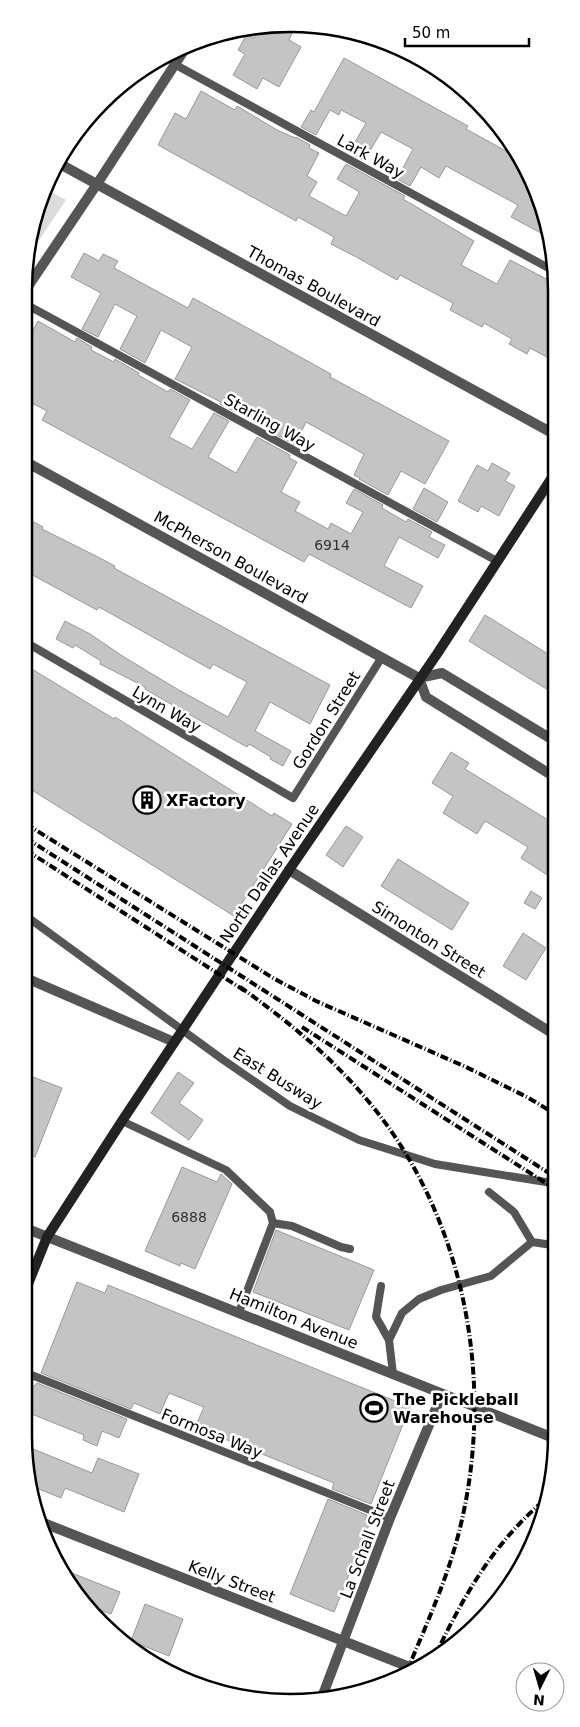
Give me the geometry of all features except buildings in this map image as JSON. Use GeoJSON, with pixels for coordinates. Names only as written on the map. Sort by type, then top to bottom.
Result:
{"type":"FeatureCollection","features":[{"type":"Feature","properties":{"kind":"main road","name":"North Dallas Avenue"},"geometry":{"type":"LineString","coordinates":[[32,1274],[47,1237],[122,1121],[289,870],[437,654],[548,484]]}},
{"type":"Feature","properties":{"kind":"street"},"geometry":{"type":"LineString","coordinates":[[33,280],[179,58]]}},
{"type":"Feature","properties":{"kind":"street","name":"Thomas Boulevard"},"geometry":{"type":"LineString","coordinates":[[64,166],[548,431]]}},
{"type":"Feature","properties":{"kind":"street","name":"McPherson Boulevard"},"geometry":{"type":"LineString","coordinates":[[32,465],[419,678]]}},
{"type":"Feature","properties":{"kind":"street"},"geometry":{"type":"LineString","coordinates":[[548,737],[442,673],[419,678],[426,697],[548,773]]}},
{"type":"Feature","properties":{"kind":"street","name":"Simonton Street"},"geometry":{"type":"LineString","coordinates":[[289,870],[548,1031]]}},
{"type":"Feature","properties":{"kind":"street"},"geometry":{"type":"LineString","coordinates":[[32,981],[174,1042]]}},
{"type":"Feature","properties":{"kind":"street","name":"Hamilton Avenue"},"geometry":{"type":"LineString","coordinates":[[32,1231],[548,1436]]}},
{"type":"Feature","properties":{"kind":"street","name":"La Schall Street"},"geometry":{"type":"LineString","coordinates":[[324,1692],[390,1518],[442,1394]]}},
{"type":"Feature","properties":{"kind":"street","name":"Kelly Street"},"geometry":{"type":"LineString","coordinates":[[48,1525],[407,1666]]}},
{"type":"Feature","properties":{"kind":"lane","name":"Lark Way"},"geometry":{"type":"LineString","coordinates":[[174,64],[546,267]]}},
{"type":"Feature","properties":{"kind":"lane","name":"Starling Way"},"geometry":{"type":"LineString","coordinates":[[32,308],[498,561]]}},
{"type":"Feature","properties":{"kind":"lane","name":"Lynn Way"},"geometry":{"type":"LineString","coordinates":[[32,646],[293,798]]}},
{"type":"Feature","properties":{"kind":"lane","name":"Gordon Street"},"geometry":{"type":"LineString","coordinates":[[293,798],[382,657]]}},
{"type":"Feature","properties":{"kind":"lane","name":"East Busway"},"geometry":{"type":"LineString","coordinates":[[32,920],[222,1059],[290,1106],[359,1140],[435,1164],[548,1182]]}},
{"type":"Feature","properties":{"kind":"lane"},"geometry":{"type":"LineString","coordinates":[[122,1121],[226,1170],[270,1212],[273,1223],[239,1312]]}},
{"type":"Feature","properties":{"kind":"lane"},"geometry":{"type":"LineString","coordinates":[[489,1192],[514,1212],[532,1242]]}},
{"type":"Feature","properties":{"kind":"lane"},"geometry":{"type":"LineString","coordinates":[[273,1223],[292,1226],[350,1249]]}},
{"type":"Feature","properties":{"kind":"lane"},"geometry":{"type":"LineString","coordinates":[[389,1340],[402,1313],[419,1299],[441,1290],[491,1276],[532,1242],[548,1244]]}},
{"type":"Feature","properties":{"kind":"lane"},"geometry":{"type":"LineString","coordinates":[[381,1286],[376,1318],[389,1340],[393,1374]]}},
{"type":"Feature","properties":{"kind":"lane","name":"Formosa Way"},"geometry":{"type":"LineString","coordinates":[[32,1375],[390,1518]]}},
{"type":"Feature","properties":{"kind":"shaded area"},"geometry":{"type":"Polygon","coordinates":[[[52,192],[66,200],[37,244],[41,223],[52,192]]]}},
{"type":"Feature","properties":{"kind":"railway"},"geometry":{"type":"LineString","coordinates":[[32,828],[273,978],[316,1001],[466,1067],[548,1110]]}},
{"type":"Feature","properties":{"kind":"railway"},"geometry":{"type":"LineString","coordinates":[[32,842],[548,1172]]}},
{"type":"Feature","properties":{"kind":"railway"},"geometry":{"type":"LineString","coordinates":[[32,854],[245,991]]}},
{"type":"Feature","properties":{"kind":"railway"},"geometry":{"type":"LineString","coordinates":[[240,987],[289,1024],[335,1065],[363,1095],[398,1141],[426,1192],[448,1245],[464,1302],[472,1359],[474,1417],[470,1475],[454,1550],[436,1602],[409,1665]]}},
{"type":"Feature","properties":{"kind":"railway"},"geometry":{"type":"LineString","coordinates":[[302,1027],[548,1184]]}},
{"type":"Feature","properties":{"kind":"railway"},"geometry":{"type":"LineString","coordinates":[[440,1646],[469,1591],[496,1551],[538,1506]]}},
{"type":"Feature","properties":{"kind":"place","name":"XFactory"},"geometry":{"type":"Point","coordinates":[147,800]}},
{"type":"Feature","properties":{"kind":"place","name":"The Pickleball Warehouse"},"geometry":{"type":"Point","coordinates":[374,1408]}}]}
